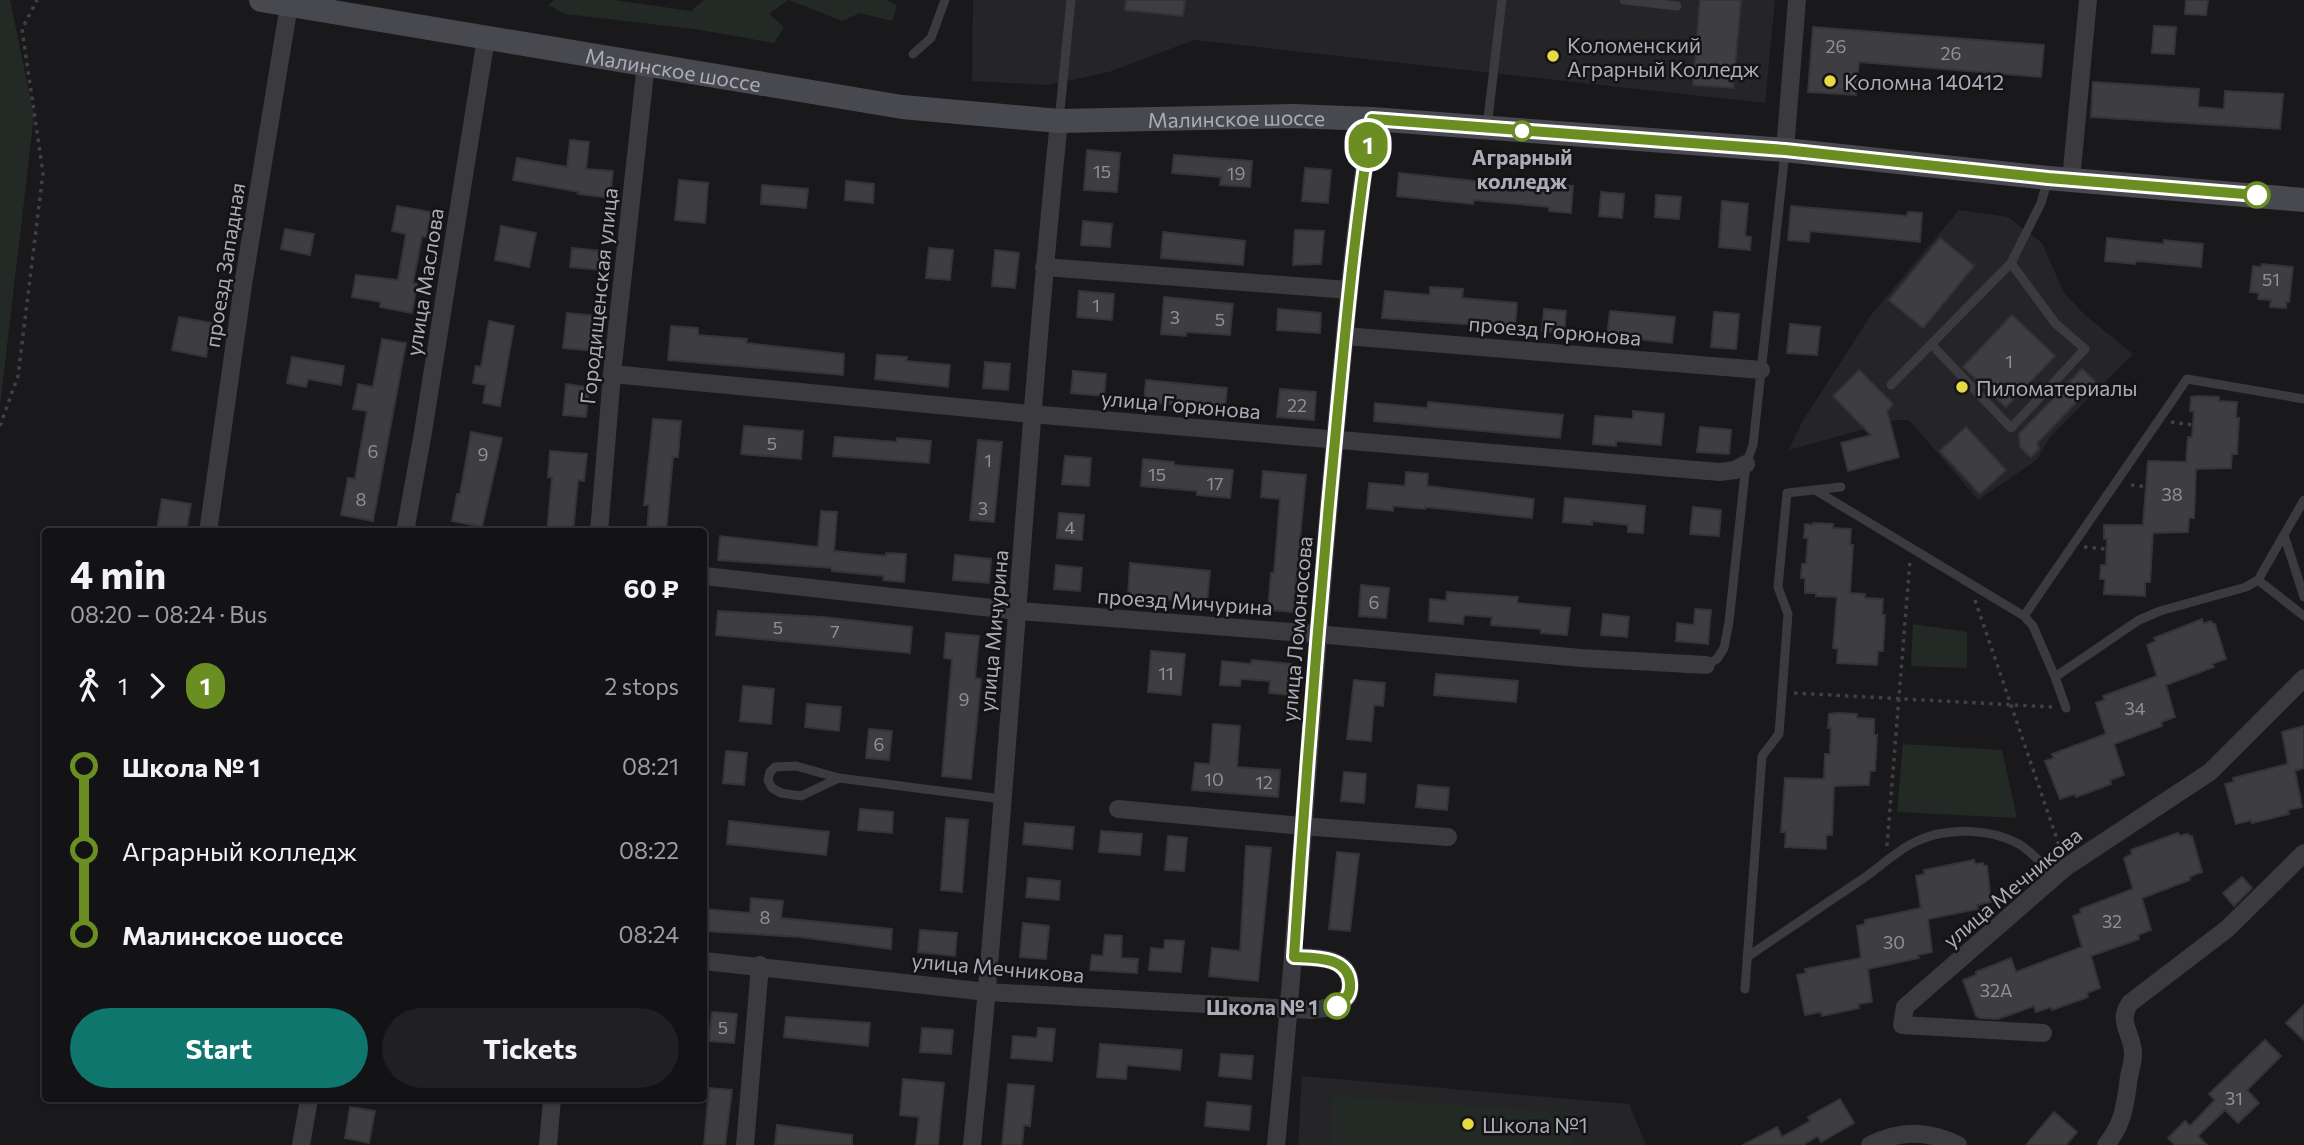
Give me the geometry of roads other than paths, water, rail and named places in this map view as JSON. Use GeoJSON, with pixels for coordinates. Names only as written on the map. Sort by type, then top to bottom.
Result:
{"type":"FeatureCollection","features":[{"type":"Feature","properties":{"kind":"main road","name":"Малинское шоссе"},"geometry":{"type":"LineString","coordinates":[[261,0],[902,107],[1059,121],[1294,116],[1372,119],[1785,150],[2060,179],[2304,200]]}},
{"type":"Feature","properties":{"kind":"street"},"geometry":{"type":"LineString","coordinates":[[1785,150],[1797,0]]}},
{"type":"Feature","properties":{"kind":"street"},"geometry":{"type":"LineString","coordinates":[[2060,179],[2088,0]]}},
{"type":"Feature","properties":{"kind":"street","name":"проезд Западная"},"geometry":{"type":"LineString","coordinates":[[209,528],[243,285],[289,5]]}},
{"type":"Feature","properties":{"kind":"street","name":"улица Маслова"},"geometry":{"type":"LineString","coordinates":[[406,528],[486,38]]}},
{"type":"Feature","properties":{"kind":"street","name":"Городищенская улица"},"geometry":{"type":"LineString","coordinates":[[599,528],[611,374],[646,64]]}},
{"type":"Feature","properties":{"kind":"street","name":"улица Ломоносова"},"geometry":{"type":"LineString","coordinates":[[1276,1145],[1290,1007],[1317,634],[1335,439],[1361,186],[1372,119]]}},
{"type":"Feature","properties":{"kind":"street","name":"улица Мичурина"},"geometry":{"type":"LineString","coordinates":[[972,1145],[1018,611],[1031,414],[1059,121]]}},
{"type":"Feature","properties":{"kind":"street"},"geometry":{"type":"LineString","coordinates":[[1044,267],[1349,290]]}},
{"type":"Feature","properties":{"kind":"street","name":"проезд Горюнова"},"geometry":{"type":"LineString","coordinates":[[1345,336],[1761,370]]}},
{"type":"Feature","properties":{"kind":"street","name":"улица Горюнова"},"geometry":{"type":"LineString","coordinates":[[611,374],[1031,414],[1720,472],[1735,470],[1746,464]]}},
{"type":"Feature","properties":{"kind":"street","name":"проезд Мичурина"},"geometry":{"type":"LineString","coordinates":[[707,576],[1018,611],[1581,658],[1706,665]]}},
{"type":"Feature","properties":{"kind":"street","name":"улица Мечникова"},"geometry":{"type":"LineString","coordinates":[[2043,1033],[1902,1025],[1905,1007],[2061,871],[2210,772],[2304,678]]}},
{"type":"Feature","properties":{"kind":"street"},"geometry":{"type":"LineString","coordinates":[[1118,809],[1302,827],[1448,837]]}},
{"type":"Feature","properties":{"kind":"street"},"geometry":{"type":"LineString","coordinates":[[2106,1145],[2117,1131],[2126,1105],[2133,1055],[2130,1035],[2123,1022],[2124,1011],[2130,1003],[2227,929],[2304,853]]}},
{"type":"Feature","properties":{"kind":"street"},"geometry":{"type":"LineString","coordinates":[[1290,1007],[1311,1010],[1337,1006],[1348,998],[1350,989],[1350,977],[1344,967],[1327,960],[1294,957]]}},
{"type":"Feature","properties":{"kind":"street","name":"улица Мечникова"},"geometry":{"type":"LineString","coordinates":[[707,961],[987,992],[1290,1007]]}},
{"type":"Feature","properties":{"kind":"street"},"geometry":{"type":"LineString","coordinates":[[745,1145],[760,965]]}},
{"type":"Feature","properties":{"kind":"street"},"geometry":{"type":"LineString","coordinates":[[301,1145],[308,1102]]}},
{"type":"Feature","properties":{"kind":"street"},"geometry":{"type":"LineString","coordinates":[[548,1145],[552,1102]]}},
{"type":"Feature","properties":{"kind":"street"},"geometry":{"type":"LineString","coordinates":[[1870,1145],[1888,1136],[1906,1132],[1940,1136],[1958,1145]]}},
{"type":"Feature","properties":{"kind":"lane"},"geometry":{"type":"LineString","coordinates":[[913,54],[931,37],[945,0]]}},
{"type":"Feature","properties":{"kind":"lane"},"geometry":{"type":"LineString","coordinates":[[1059,121],[1071,0]]}},
{"type":"Feature","properties":{"kind":"lane"},"geometry":{"type":"LineString","coordinates":[[1486,128],[1502,0]]}},
{"type":"Feature","properties":{"kind":"lane"},"geometry":{"type":"LineString","coordinates":[[1624,0],[1677,6]]}},
{"type":"Feature","properties":{"kind":"lane"},"geometry":{"type":"LineString","coordinates":[[1706,665],[1717,659],[1724,648],[1729,622],[1746,464],[1753,445],[1785,150]]}},
{"type":"Feature","properties":{"kind":"lane"},"geometry":{"type":"LineString","coordinates":[[1891,385],[2011,263],[2041,202],[2060,179]]}},
{"type":"Feature","properties":{"kind":"lane"},"geometry":{"type":"LineString","coordinates":[[1931,344],[2011,428],[2085,349],[2055,323],[2011,263]]}},
{"type":"Feature","properties":{"kind":"lane"},"geometry":{"type":"LineString","coordinates":[[2024,616],[2187,379],[2304,399]]}},
{"type":"Feature","properties":{"kind":"lane"},"geometry":{"type":"LineString","coordinates":[[1745,989],[1762,756],[1779,734],[1788,614],[1778,587],[1787,493],[1841,487]]}},
{"type":"Feature","properties":{"kind":"lane"},"geometry":{"type":"LineString","coordinates":[[1814,490],[2024,616],[2034,626],[2066,708]]}},
{"type":"Feature","properties":{"kind":"lane"},"geometry":{"type":"LineString","coordinates":[[2055,677],[2139,620],[2239,589],[2258,580],[2304,500]]}},
{"type":"Feature","properties":{"kind":"lane"},"geometry":{"type":"LineString","coordinates":[[2284,536],[2304,597]]}},
{"type":"Feature","properties":{"kind":"lane"},"geometry":{"type":"LineString","coordinates":[[2258,580],[2304,615]]}},
{"type":"Feature","properties":{"kind":"lane"},"geometry":{"type":"LineString","coordinates":[[839,778],[801,796],[780,793],[772,788],[768,780],[775,767],[785,765],[839,778],[1002,799]]}},
{"type":"Feature","properties":{"kind":"lane"},"geometry":{"type":"LineString","coordinates":[[1747,957],[1917,841],[1941,834],[1970,831],[2006,838],[2061,871]]}},
{"type":"Feature","properties":{"kind":"place","name":"Коломенский Аграрный Колледж"},"geometry":{"type":"Point","coordinates":[1553,56]}},
{"type":"Feature","properties":{"kind":"place","name":"Коломна 140412"},"geometry":{"type":"Point","coordinates":[1830,81]}},
{"type":"Feature","properties":{"kind":"place","name":"Аграрный колледж"},"geometry":{"type":"Point","coordinates":[1522,131]}},
{"type":"Feature","properties":{"kind":"place","name":"Пиломатериалы"},"geometry":{"type":"Point","coordinates":[1962,387]}},
{"type":"Feature","properties":{"kind":"place","name":"Школа № 1"},"geometry":{"type":"Point","coordinates":[1337,1006]}},
{"type":"Feature","properties":{"kind":"place","name":"Школа №1"},"geometry":{"type":"Point","coordinates":[1468,1124]}}]}
